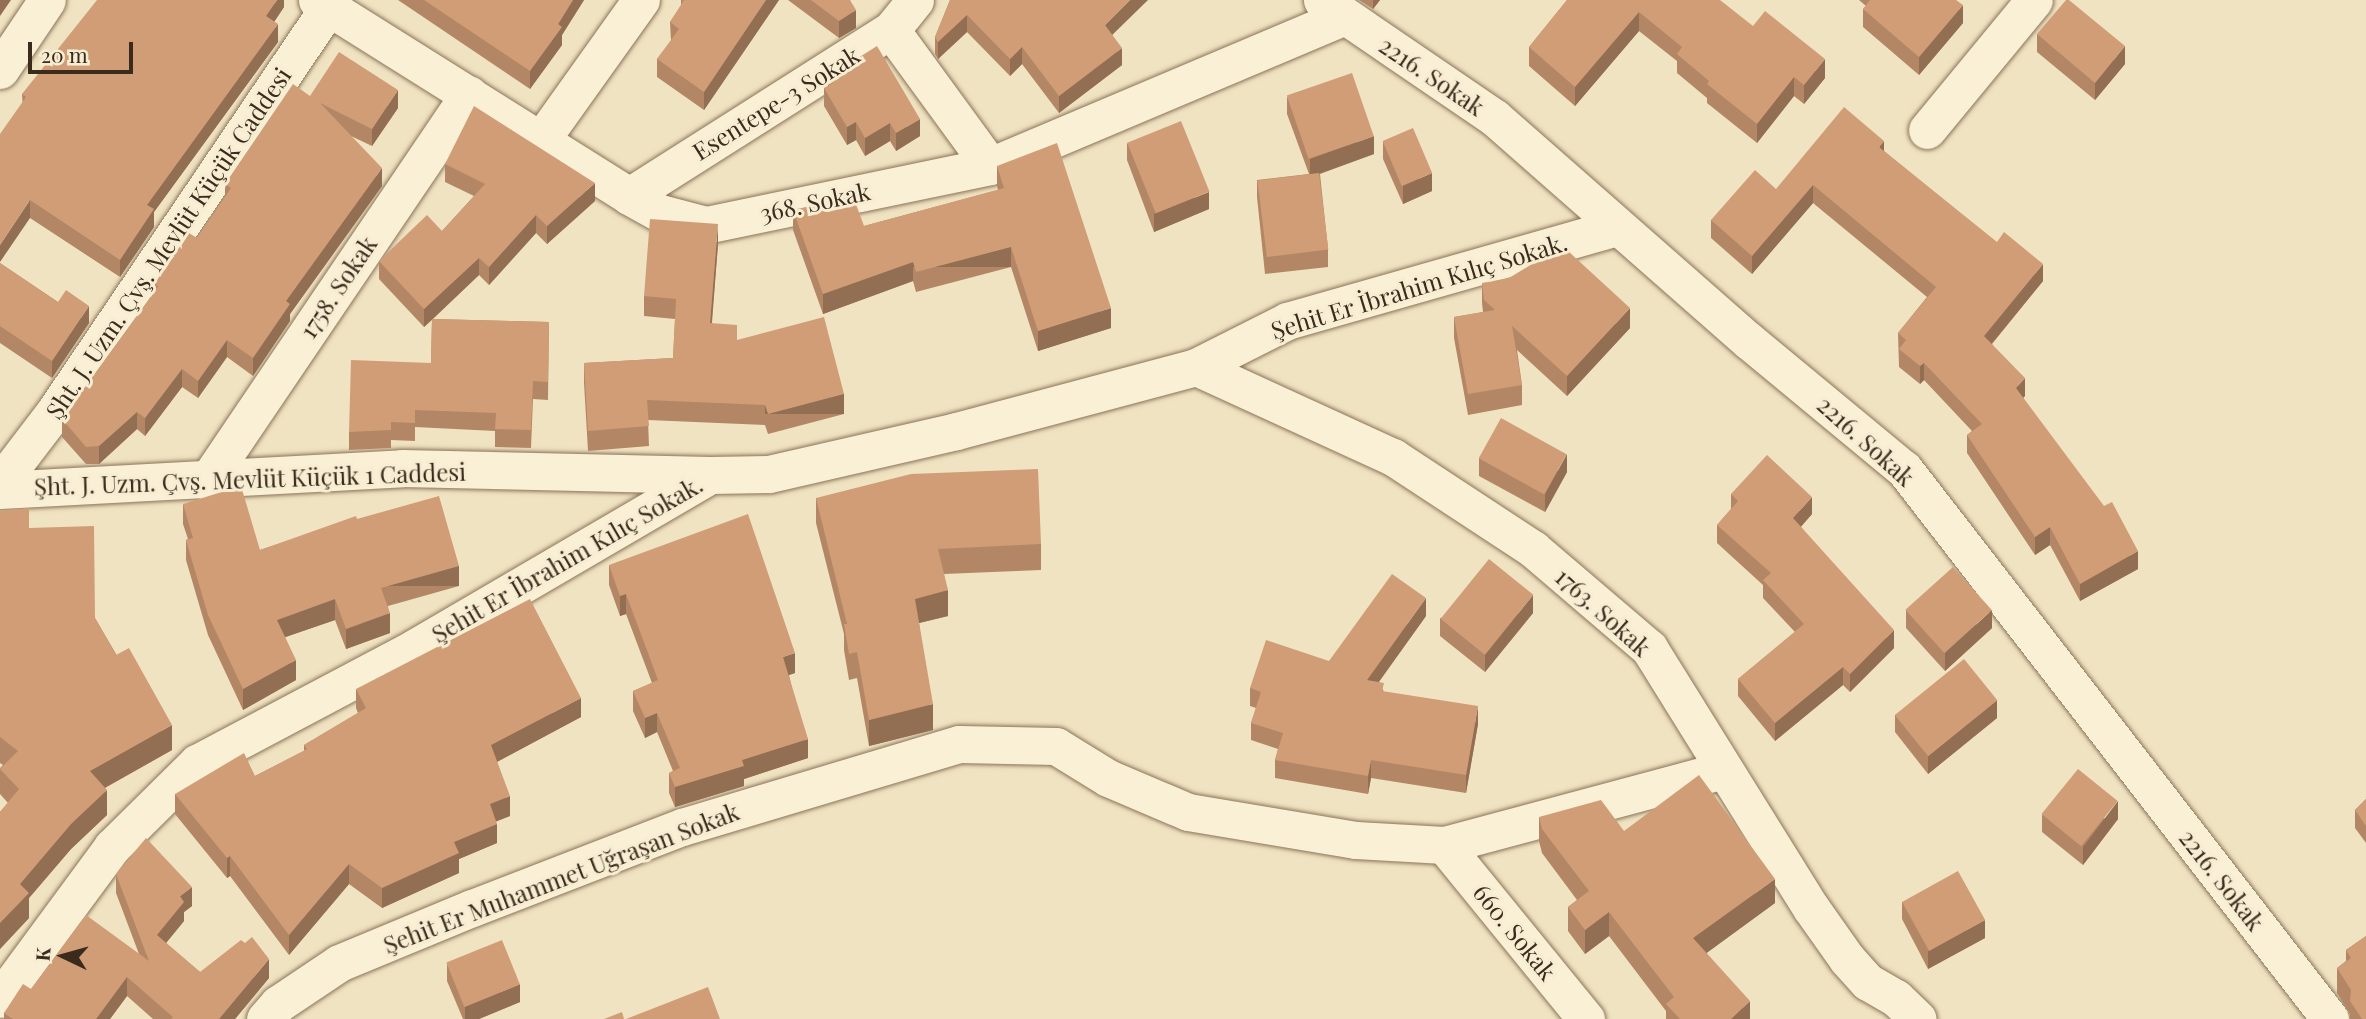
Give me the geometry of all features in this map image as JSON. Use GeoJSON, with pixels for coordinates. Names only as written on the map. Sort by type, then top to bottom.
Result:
{"type":"FeatureCollection","features":[{"type":"Feature","properties":{"kind":"street"},"geometry":{"type":"LineString","coordinates":[[0,70],[47,0]]}},
{"type":"Feature","properties":{"kind":"street"},"geometry":{"type":"LineString","coordinates":[[541,140],[641,0]]}},
{"type":"Feature","properties":{"kind":"street","name":"Esentepe-3 Sokak"},"geometry":{"type":"LineString","coordinates":[[629,197],[891,30],[915,0]]}},
{"type":"Feature","properties":{"kind":"street"},"geometry":{"type":"LineString","coordinates":[[1927,130],[2034,0]]}},
{"type":"Feature","properties":{"kind":"street","name":"368. Sokak"},"geometry":{"type":"LineString","coordinates":[[326,2],[629,197],[660,213],[706,225],[990,166],[1333,8]]}},
{"type":"Feature","properties":{"kind":"street","name":"Şht. J. Uzm. Çvş. Mevlüt Küçük Caddesi"},"geometry":{"type":"LineString","coordinates":[[0,483],[55,411],[326,2]]}},
{"type":"Feature","properties":{"kind":"street","name":"2216. Sokak"},"geometry":{"type":"LineString","coordinates":[[1333,8],[1495,118],[1617,226],[1904,469],[2330,1019]]}},
{"type":"Feature","properties":{"kind":"street"},"geometry":{"type":"LineString","coordinates":[[891,30],[990,166]]}},
{"type":"Feature","properties":{"kind":"street","name":"1758. Sokak"},"geometry":{"type":"LineString","coordinates":[[207,481],[469,94]]}},
{"type":"Feature","properties":{"kind":"street","name":"Şehit Er İbrahim Kılıç Sokak."},"geometry":{"type":"LineString","coordinates":[[0,999],[112,847],[197,763],[414,648],[710,475],[782,471],[956,431],[1196,367],[1287,321],[1617,226]]}},
{"type":"Feature","properties":{"kind":"street","name":"1763. Sokak"},"geometry":{"type":"LineString","coordinates":[[1196,367],[1393,457],[1533,549],[1649,648],[1724,770],[1847,959],[1868,982],[1896,998],[1918,1019]]}},
{"type":"Feature","properties":{"kind":"street","name":"Şht. J. Uzm. Çvş. Mevlüt Küçük 1 Caddesi"},"geometry":{"type":"LineString","coordinates":[[0,490],[207,481],[402,468],[710,475]]}},
{"type":"Feature","properties":{"kind":"street","name":"Şehit Er Muhammet Uğraşan Sokak"},"geometry":{"type":"LineString","coordinates":[[265,1019],[278,1004],[339,963],[472,908],[682,827],[959,744],[1056,747],[1108,778],[1188,811],[1356,841],[1444,845],[1724,770]]}},
{"type":"Feature","properties":{"kind":"street","name":"660. Sokak"},"geometry":{"type":"LineString","coordinates":[[1444,845],[1586,1019]]}},
{"type":"Feature","properties":{"kind":"building"},"geometry":{"type":"Polygon","coordinates":[[[97,0],[277,0],[266,16],[278,24],[147,205],[154,209],[120,260],[30,200],[0,245],[0,134],[26,97],[22,94],[97,0]]]}},
{"type":"Feature","properties":{"kind":"building"},"geometry":{"type":"Polygon","coordinates":[[[424,0],[573,0],[558,24],[562,27],[530,71],[424,0]]]}},
{"type":"Feature","properties":{"kind":"building"},"geometry":{"type":"Polygon","coordinates":[[[684,0],[766,0],[704,92],[657,59],[679,29],[670,22],[684,0]]]}},
{"type":"Feature","properties":{"kind":"building"},"geometry":{"type":"Polygon","coordinates":[[[811,0],[850,0],[856,10],[839,21],[811,0]]]}},
{"type":"Feature","properties":{"kind":"building"},"geometry":{"type":"Polygon","coordinates":[[[950,0],[1130,0],[1105,25],[1122,48],[1059,96],[1022,47],[1010,59],[967,15],[938,42],[935,37],[950,0]]]}},
{"type":"Feature","properties":{"kind":"building"},"geometry":{"type":"Polygon","coordinates":[[[1567,0],[1720,0],[1753,26],[1765,11],[1825,59],[1804,85],[1794,77],[1757,124],[1707,84],[1709,81],[1677,54],[1682,47],[1639,12],[1575,87],[1529,47],[1567,0]]]}},
{"type":"Feature","properties":{"kind":"building"},"geometry":{"type":"Polygon","coordinates":[[[1870,0],[1956,0],[1963,5],[1919,57],[1863,9],[1870,0]]]}},
{"type":"Feature","properties":{"kind":"building"},"geometry":{"type":"Polygon","coordinates":[[[2066,0],[2125,46],[2095,83],[2037,34],[2066,0]]]}},
{"type":"Feature","properties":{"kind":"building"},"geometry":{"type":"Polygon","coordinates":[[[877,46],[920,119],[896,133],[890,123],[865,138],[856,122],[847,127],[824,88],[833,83],[828,77],[877,46]]]}},
{"type":"Feature","properties":{"kind":"building"},"geometry":{"type":"Polygon","coordinates":[[[339,52],[398,90],[372,129],[320,103],[382,168],[286,301],[290,304],[253,358],[227,340],[198,381],[182,369],[145,418],[137,412],[99,446],[86,447],[62,419],[158,287],[155,283],[189,233],[197,238],[231,188],[225,184],[293,84],[310,96],[339,52]]]}},
{"type":"Feature","properties":{"kind":"building"},"geometry":{"type":"Polygon","coordinates":[[[1352,73],[1374,136],[1309,159],[1287,95],[1352,73]]]}},
{"type":"Feature","properties":{"kind":"building"},"geometry":{"type":"Polygon","coordinates":[[[474,106],[595,183],[547,226],[536,215],[489,267],[479,258],[424,309],[379,261],[427,215],[442,231],[485,184],[445,164],[474,106]]]}},
{"type":"Feature","properties":{"kind":"building"},"geometry":{"type":"Polygon","coordinates":[[[1844,107],[1884,141],[1879,147],[1997,242],[2004,232],[2043,264],[1984,336],[2025,378],[2016,388],[2104,506],[2112,502],[2138,551],[2080,584],[2050,527],[2035,537],[1967,435],[1982,424],[1924,363],[1920,366],[1899,349],[1906,340],[1898,333],[1936,287],[1813,185],[1752,256],[1711,220],[1755,170],[1776,189],[1844,107]]]}},
{"type":"Feature","properties":{"kind":"building"},"geometry":{"type":"Polygon","coordinates":[[[1181,121],[1209,191],[1156,213],[1127,143],[1181,121]]]}},
{"type":"Feature","properties":{"kind":"building"},"geometry":{"type":"Polygon","coordinates":[[[1413,128],[1432,173],[1402,186],[1383,141],[1413,128]]]}},
{"type":"Feature","properties":{"kind":"building"},"geometry":{"type":"Polygon","coordinates":[[[1057,143],[1111,308],[1038,331],[1011,247],[916,272],[913,262],[823,294],[793,210],[853,196],[864,226],[1004,188],[997,166],[1057,143]]]}},
{"type":"Feature","properties":{"kind":"building"},"geometry":{"type":"Polygon","coordinates":[[[1319,173],[1328,249],[1267,257],[1257,181],[1319,173]]]}},
{"type":"Feature","properties":{"kind":"building"},"geometry":{"type":"Polygon","coordinates":[[[650,219],[718,224],[710,323],[737,325],[737,340],[824,317],[844,394],[768,414],[765,405],[647,400],[649,426],[588,431],[584,363],[673,358],[676,299],[644,296],[650,219]]]}},
{"type":"Feature","properties":{"kind":"building"},"geometry":{"type":"Polygon","coordinates":[[[1568,251],[1630,308],[1567,376],[1512,326],[1522,385],[1468,394],[1454,317],[1495,310],[1484,300],[1482,283],[1509,278],[1537,261],[1568,251]]]}},
{"type":"Feature","properties":{"kind":"building"},"geometry":{"type":"Polygon","coordinates":[[[0,263],[58,302],[66,290],[89,306],[52,361],[0,326],[0,263]]]}},
{"type":"Feature","properties":{"kind":"building"},"geometry":{"type":"Polygon","coordinates":[[[432,319],[549,322],[548,382],[533,381],[531,430],[495,429],[496,413],[415,410],[415,423],[391,422],[391,430],[349,432],[351,360],[431,363],[432,319]]]}},
{"type":"Feature","properties":{"kind":"building"},"geometry":{"type":"Polygon","coordinates":[[[1501,418],[1567,454],[1544,495],[1479,458],[1501,418]]]}},
{"type":"Feature","properties":{"kind":"building"},"geometry":{"type":"Polygon","coordinates":[[[1767,455],[1812,497],[1793,518],[1894,630],[1850,674],[1843,667],[1775,723],[1738,679],[1804,624],[1763,580],[1771,573],[1717,525],[1738,501],[1731,494],[1767,455]]]}},
{"type":"Feature","properties":{"kind":"building"},"geometry":{"type":"Polygon","coordinates":[[[1038,469],[1041,544],[938,549],[948,590],[915,599],[933,704],[869,720],[857,652],[849,654],[844,624],[847,624],[816,498],[911,474],[1038,469]]]}},
{"type":"Feature","properties":{"kind":"building"},"geometry":{"type":"Polygon","coordinates":[[[241,486],[260,550],[356,516],[357,519],[439,496],[459,566],[381,588],[390,613],[346,629],[335,599],[277,620],[296,660],[243,689],[208,615],[186,540],[193,538],[183,504],[241,486]]]}},
{"type":"Feature","properties":{"kind":"building"},"geometry":{"type":"Polygon","coordinates":[[[29,508],[29,528],[94,526],[95,618],[116,655],[129,648],[172,725],[90,771],[107,790],[71,824],[20,884],[29,893],[0,923],[0,812],[19,789],[0,769],[18,751],[0,737],[0,511],[29,508]]]}},
{"type":"Feature","properties":{"kind":"building"},"geometry":{"type":"Polygon","coordinates":[[[748,514],[795,653],[783,657],[808,739],[742,760],[744,766],[675,787],[669,773],[680,768],[657,713],[645,718],[633,691],[658,680],[626,594],[620,596],[609,565],[748,514]]]}},
{"type":"Feature","properties":{"kind":"building"},"geometry":{"type":"Polygon","coordinates":[[[1489,559],[1533,595],[1485,655],[1441,619],[1489,559]]]}},
{"type":"Feature","properties":{"kind":"building"},"geometry":{"type":"Polygon","coordinates":[[[1953,567],[1992,610],[1944,653],[1905,610],[1953,567]]]}},
{"type":"Feature","properties":{"kind":"building"},"geometry":{"type":"Polygon","coordinates":[[[1392,574],[1426,598],[1367,680],[1384,683],[1382,691],[1478,706],[1466,775],[1371,760],[1368,776],[1275,760],[1283,733],[1251,723],[1261,692],[1250,688],[1266,640],[1329,661],[1392,574]]]}},
{"type":"Feature","properties":{"kind":"building"},"geometry":{"type":"Polygon","coordinates":[[[530,599],[581,698],[491,745],[510,796],[490,804],[497,824],[454,842],[459,853],[382,888],[349,864],[289,935],[230,856],[227,858],[175,794],[244,753],[255,776],[307,749],[304,745],[366,708],[356,689],[530,599]]]}},
{"type":"Feature","properties":{"kind":"building"},"geometry":{"type":"Polygon","coordinates":[[[1964,659],[1997,700],[1928,756],[1895,715],[1964,659]]]}},
{"type":"Feature","properties":{"kind":"building"},"geometry":{"type":"Polygon","coordinates":[[[2078,769],[2118,801],[2081,846],[2041,814],[2078,769]]]}},
{"type":"Feature","properties":{"kind":"building"},"geometry":{"type":"Polygon","coordinates":[[[1699,775],[1775,879],[1693,938],[1750,1001],[1731,1019],[1680,1019],[1666,1004],[1674,997],[1609,912],[1585,930],[1568,907],[1589,891],[1542,829],[1539,817],[1601,800],[1624,831],[1699,775]]]}},
{"type":"Feature","properties":{"kind":"building"},"geometry":{"type":"Polygon","coordinates":[[[2366,799],[2366,826],[2355,810],[2366,799]]]}},
{"type":"Feature","properties":{"kind":"building"},"geometry":{"type":"Polygon","coordinates":[[[146,838],[192,887],[180,896],[184,902],[157,935],[200,972],[241,940],[245,943],[252,937],[269,959],[219,1019],[171,1019],[173,1017],[127,977],[96,1019],[13,1019],[4,1013],[23,984],[31,989],[86,915],[149,961],[116,874],[146,838]]]}},
{"type":"Feature","properties":{"kind":"building"},"geometry":{"type":"Polygon","coordinates":[[[1958,871],[1985,920],[1929,951],[1902,902],[1958,871]]]}},
{"type":"Feature","properties":{"kind":"building"},"geometry":{"type":"Polygon","coordinates":[[[2366,936],[2366,1019],[2362,1019],[2350,1001],[2351,990],[2337,968],[2351,958],[2346,950],[2366,936]]]}},
{"type":"Feature","properties":{"kind":"building"},"geometry":{"type":"Polygon","coordinates":[[[502,940],[520,985],[464,1007],[446,962],[502,940]]]}},
{"type":"Feature","properties":{"kind":"building"},"geometry":{"type":"Polygon","coordinates":[[[708,987],[720,1019],[626,1019],[708,987]]]}},
{"type":"Feature","properties":{"kind":"building"},"geometry":{"type":"Polygon","coordinates":[[[622,1012],[624,1019],[604,1019],[622,1012]]]}}]}
